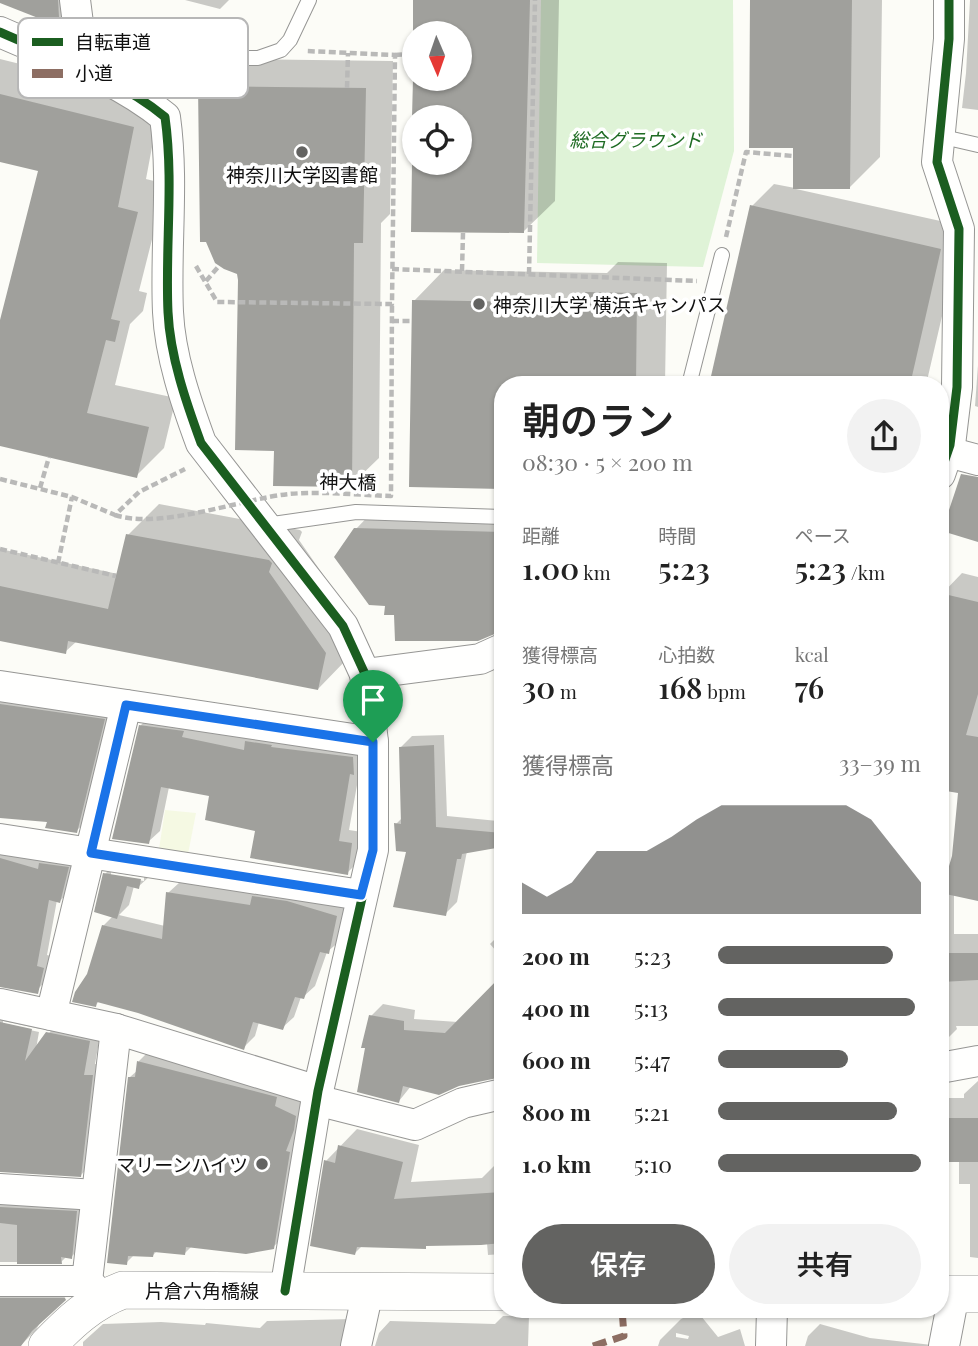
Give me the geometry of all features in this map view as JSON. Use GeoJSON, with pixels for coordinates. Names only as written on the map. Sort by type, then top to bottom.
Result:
{"type":"FeatureCollection","features":[{"type":"Feature","properties":{"kind":"street"},"geometry":{"type":"LineString","coordinates":[[75,0],[80,18]]}},
{"type":"Feature","properties":{"kind":"street"},"geometry":{"type":"LineString","coordinates":[[949,0],[949,39],[937,162],[959,229],[957,387],[949,434]]}},
{"type":"Feature","properties":{"kind":"street"},"geometry":{"type":"LineString","coordinates":[[0,32],[18,40]]}},
{"type":"Feature","properties":{"kind":"street"},"geometry":{"type":"LineString","coordinates":[[141,98],[165,117],[170,173],[168,312],[171,343],[201,443],[343,626],[365,674],[373,742],[373,850],[317,1096],[285,1291]]}},
{"type":"Feature","properties":{"kind":"street"},"geometry":{"type":"LineString","coordinates":[[949,463],[978,460]]}},
{"type":"Feature","properties":{"kind":"street"},"geometry":{"type":"LineString","coordinates":[[365,674],[480,659],[494,653]]}},
{"type":"Feature","properties":{"kind":"street"},"geometry":{"type":"LineString","coordinates":[[0,686],[373,742]]}},
{"type":"Feature","properties":{"kind":"street"},"geometry":{"type":"LineString","coordinates":[[51,1015],[126,705]]}},
{"type":"Feature","properties":{"kind":"street"},"geometry":{"type":"LineString","coordinates":[[0,839],[361,895]]}},
{"type":"Feature","properties":{"kind":"street"},"geometry":{"type":"LineString","coordinates":[[0,1004],[116,1029],[317,1096],[415,1125],[463,1103],[494,1096]]}},
{"type":"Feature","properties":{"kind":"street"},"geometry":{"type":"LineString","coordinates":[[0,1281],[94,1290],[96,1195],[116,1029]]}},
{"type":"Feature","properties":{"kind":"street"},"geometry":{"type":"LineString","coordinates":[[949,1067],[978,1062]]}},
{"type":"Feature","properties":{"kind":"street"},"geometry":{"type":"LineString","coordinates":[[0,1189],[96,1195]]}},
{"type":"Feature","properties":{"kind":"street","name":"片倉六角橋線"},"geometry":{"type":"LineString","coordinates":[[47,1346],[94,1290],[494,1292]]}},
{"type":"Feature","properties":{"kind":"street"},"geometry":{"type":"LineString","coordinates":[[356,1346],[368,1291]]}},
{"type":"Feature","properties":{"kind":"street"},"geometry":{"type":"LineString","coordinates":[[944,1346],[957,1294]]}},
{"type":"Feature","properties":{"kind":"street"},"geometry":{"type":"LineString","coordinates":[[771,1346],[772,1318]]}},
{"type":"Feature","properties":{"kind":"lane"},"geometry":{"type":"LineString","coordinates":[[248,58],[258,58],[281,50],[290,40],[309,0]]}},
{"type":"Feature","properties":{"kind":"lane"},"geometry":{"type":"LineString","coordinates":[[939,136],[978,145]]}},
{"type":"Feature","properties":{"kind":"lane"},"geometry":{"type":"LineString","coordinates":[[691,376],[722,255]]}},
{"type":"Feature","properties":{"kind":"lane"},"geometry":{"type":"LineString","coordinates":[[264,526],[356,512],[494,517]]}},
{"type":"Feature","properties":{"kind":"path"},"geometry":{"type":"LineString","coordinates":[[529,274],[535,0]]}},
{"type":"Feature","properties":{"kind":"path"},"geometry":{"type":"LineString","coordinates":[[281,50],[402,55]]}},
{"type":"Feature","properties":{"kind":"path"},"geometry":{"type":"LineString","coordinates":[[347,88],[348,53]]}},
{"type":"Feature","properties":{"kind":"path"},"geometry":{"type":"LineString","coordinates":[[722,255],[747,152],[793,156]]}},
{"type":"Feature","properties":{"kind":"path"},"geometry":{"type":"LineString","coordinates":[[462,271],[463,233]]}},
{"type":"Feature","properties":{"kind":"path"},"geometry":{"type":"LineString","coordinates":[[193,260],[217,302],[392,304]]}},
{"type":"Feature","properties":{"kind":"path"},"geometry":{"type":"LineString","coordinates":[[206,281],[219,266]]}},
{"type":"Feature","properties":{"kind":"path"},"geometry":{"type":"LineString","coordinates":[[392,269],[715,281]]}},
{"type":"Feature","properties":{"kind":"path"},"geometry":{"type":"LineString","coordinates":[[392,321],[411,321]]}},
{"type":"Feature","properties":{"kind":"path"},"geometry":{"type":"LineString","coordinates":[[0,479],[72,497],[114,515],[139,492],[212,456]]}},
{"type":"Feature","properties":{"kind":"path"},"geometry":{"type":"LineString","coordinates":[[40,488],[49,457]]}},
{"type":"Feature","properties":{"kind":"path"},"geometry":{"type":"LineString","coordinates":[[58,563],[72,497]]}},
{"type":"Feature","properties":{"kind":"path"},"geometry":{"type":"LineString","coordinates":[[0,550],[116,576]]}},
{"type":"Feature","properties":{"kind":"green space","name":"総合グラウンド"},"geometry":{"type":"Polygon","coordinates":[[[541,0],[733,0],[734,151],[703,267],[537,263],[541,0]]]}},
{"type":"Feature","properties":{"kind":"green space"},"geometry":{"type":"Polygon","coordinates":[[[165,810],[196,813],[188,854],[159,849],[165,810]]]}},
{"type":"Feature","properties":{"kind":"building"},"geometry":{"type":"Polygon","coordinates":[[[0,0],[58,0],[59,17],[38,18],[0,3],[0,0]]]}},
{"type":"Feature","properties":{"kind":"building"},"geometry":{"type":"Polygon","coordinates":[[[413,0],[530,0],[524,233],[411,232],[412,175],[472,175],[472,105],[412,105],[413,91],[472,91],[472,21],[413,21],[413,0]]]}},
{"type":"Feature","properties":{"kind":"building"},"geometry":{"type":"Polygon","coordinates":[[[750,0],[852,0],[850,189],[793,189],[793,148],[749,148],[750,0]]]}},
{"type":"Feature","properties":{"kind":"building"},"geometry":{"type":"Polygon","coordinates":[[[248,87],[366,88],[363,243],[354,243],[352,487],[273,486],[274,451],[235,450],[237,274],[215,263],[206,242],[200,242],[198,98],[248,98],[248,87]]]}},
{"type":"Feature","properties":{"kind":"building"},"geometry":{"type":"Polygon","coordinates":[[[0,94],[134,127],[118,207],[138,212],[111,319],[120,321],[115,342],[106,340],[87,413],[149,427],[137,478],[0,446],[0,320],[38,171],[0,162],[0,94]]]}},
{"type":"Feature","properties":{"kind":"building"},"geometry":{"type":"Polygon","coordinates":[[[750,205],[941,249],[912,376],[711,376],[750,205]]]}},
{"type":"Feature","properties":{"kind":"building"},"geometry":{"type":"Polygon","coordinates":[[[585,292],[637,293],[636,376],[494,376],[494,489],[409,487],[412,300],[585,303],[585,292]]]}},
{"type":"Feature","properties":{"kind":"building"},"geometry":{"type":"Polygon","coordinates":[[[961,474],[978,477],[978,542],[949,533],[949,510],[961,474]]]}},
{"type":"Feature","properties":{"kind":"building"},"geometry":{"type":"Polygon","coordinates":[[[354,528],[494,532],[494,634],[478,641],[395,641],[394,615],[384,615],[385,606],[369,605],[334,557],[354,528]]]}},
{"type":"Feature","properties":{"kind":"building"},"geometry":{"type":"Polygon","coordinates":[[[126,534],[269,560],[272,563],[269,572],[326,653],[318,690],[68,641],[66,654],[0,641],[0,586],[108,609],[126,534]]]}},
{"type":"Feature","properties":{"kind":"building"},"geometry":{"type":"Polygon","coordinates":[[[949,595],[978,602],[978,694],[966,735],[978,737],[978,901],[949,895],[949,866],[958,793],[949,792],[949,595]]]}},
{"type":"Feature","properties":{"kind":"building"},"geometry":{"type":"Polygon","coordinates":[[[0,704],[105,719],[77,833],[45,828],[47,822],[0,818],[0,704]]]}},
{"type":"Feature","properties":{"kind":"building"},"geometry":{"type":"Polygon","coordinates":[[[139,725],[184,731],[182,737],[244,750],[245,741],[272,745],[271,747],[353,757],[354,775],[350,774],[339,841],[352,843],[348,875],[250,858],[255,831],[205,820],[209,796],[161,787],[149,844],[112,839],[139,725]]]}},
{"type":"Feature","properties":{"kind":"building"},"geometry":{"type":"Polygon","coordinates":[[[434,745],[436,827],[494,832],[494,848],[462,854],[461,859],[457,859],[446,916],[393,907],[406,852],[396,851],[394,823],[401,824],[399,747],[434,745]]]}},
{"type":"Feature","properties":{"kind":"building"},"geometry":{"type":"Polygon","coordinates":[[[0,858],[38,869],[39,863],[69,867],[60,903],[49,900],[37,966],[44,968],[38,994],[0,987],[0,858]]]}},
{"type":"Feature","properties":{"kind":"building"},"geometry":{"type":"Polygon","coordinates":[[[103,873],[141,879],[139,889],[127,886],[117,919],[94,912],[103,873]]]}},
{"type":"Feature","properties":{"kind":"building"},"geometry":{"type":"Polygon","coordinates":[[[166,892],[250,905],[252,896],[287,901],[337,916],[329,954],[320,952],[304,999],[295,997],[283,1030],[253,1022],[244,1050],[138,1013],[97,1002],[96,1007],[72,1002],[87,974],[102,925],[162,939],[166,892]]]}},
{"type":"Feature","properties":{"kind":"building"},"geometry":{"type":"Polygon","coordinates":[[[949,953],[978,953],[978,980],[949,982],[949,953]]]}},
{"type":"Feature","properties":{"kind":"building"},"geometry":{"type":"Polygon","coordinates":[[[494,983],[494,1079],[459,1086],[439,1095],[403,1086],[399,1103],[357,1092],[365,1048],[361,1048],[369,1015],[404,1021],[404,1030],[445,1033],[494,983]]]}},
{"type":"Feature","properties":{"kind":"building"},"geometry":{"type":"Polygon","coordinates":[[[0,1022],[32,1029],[25,1061],[46,1032],[90,1041],[84,1075],[93,1075],[81,1177],[0,1172],[0,1022]]]}},
{"type":"Feature","properties":{"kind":"building"},"geometry":{"type":"Polygon","coordinates":[[[137,1061],[277,1097],[275,1106],[296,1116],[286,1151],[290,1152],[274,1249],[246,1254],[186,1247],[185,1255],[154,1252],[153,1257],[128,1256],[127,1265],[107,1263],[128,1077],[135,1077],[137,1061]]]}},
{"type":"Feature","properties":{"kind":"building"},"geometry":{"type":"Polygon","coordinates":[[[949,1118],[978,1118],[978,1162],[949,1162],[949,1118]]]}},
{"type":"Feature","properties":{"kind":"building"},"geometry":{"type":"Polygon","coordinates":[[[338,1145],[403,1162],[394,1199],[494,1193],[494,1244],[426,1246],[426,1249],[357,1247],[355,1255],[310,1246],[324,1160],[335,1163],[338,1145]]]}},
{"type":"Feature","properties":{"kind":"building"},"geometry":{"type":"Polygon","coordinates":[[[0,1207],[77,1211],[72,1259],[61,1257],[62,1264],[17,1264],[17,1225],[0,1223],[0,1207]]]}},
{"type":"Feature","properties":{"kind":"building"},"geometry":{"type":"Polygon","coordinates":[[[0,1298],[66,1300],[32,1331],[21,1346],[0,1346],[0,1298]]]}},
{"type":"Feature","properties":{"kind":"marked path"},"geometry":{"type":"LineString","coordinates":[[593,1346],[624,1336],[623,1318]]}},
{"type":"Feature","properties":{"kind":"cycle path"},"geometry":{"type":"LineString","coordinates":[[949,0],[949,39],[937,162],[959,229],[957,387],[949,448]]}},
{"type":"Feature","properties":{"kind":"cycle path"},"geometry":{"type":"LineString","coordinates":[[0,32],[18,40]]}},
{"type":"Feature","properties":{"kind":"cycle path"},"geometry":{"type":"LineString","coordinates":[[139,98],[165,117],[169,166],[169,329],[180,379],[201,443],[343,626],[365,674],[373,742],[373,850],[318,1091],[285,1291]]}},
{"type":"Feature","properties":{"kind":"place","name":"神奈川大学図書館"},"geometry":{"type":"Point","coordinates":[302,152]}},
{"type":"Feature","properties":{"kind":"place","name":"神奈川大学 横浜キャンパス"},"geometry":{"type":"Point","coordinates":[479,304]}},
{"type":"Feature","properties":{"kind":"place","name":"マリーンハイツ"},"geometry":{"type":"Point","coordinates":[262,1164]}},
{"type":"Feature","properties":{"kind":"route"},"geometry":{"type":"LineString","coordinates":[[126,705],[373,742],[373,850],[361,895],[91,853],[126,705]]}}]}
